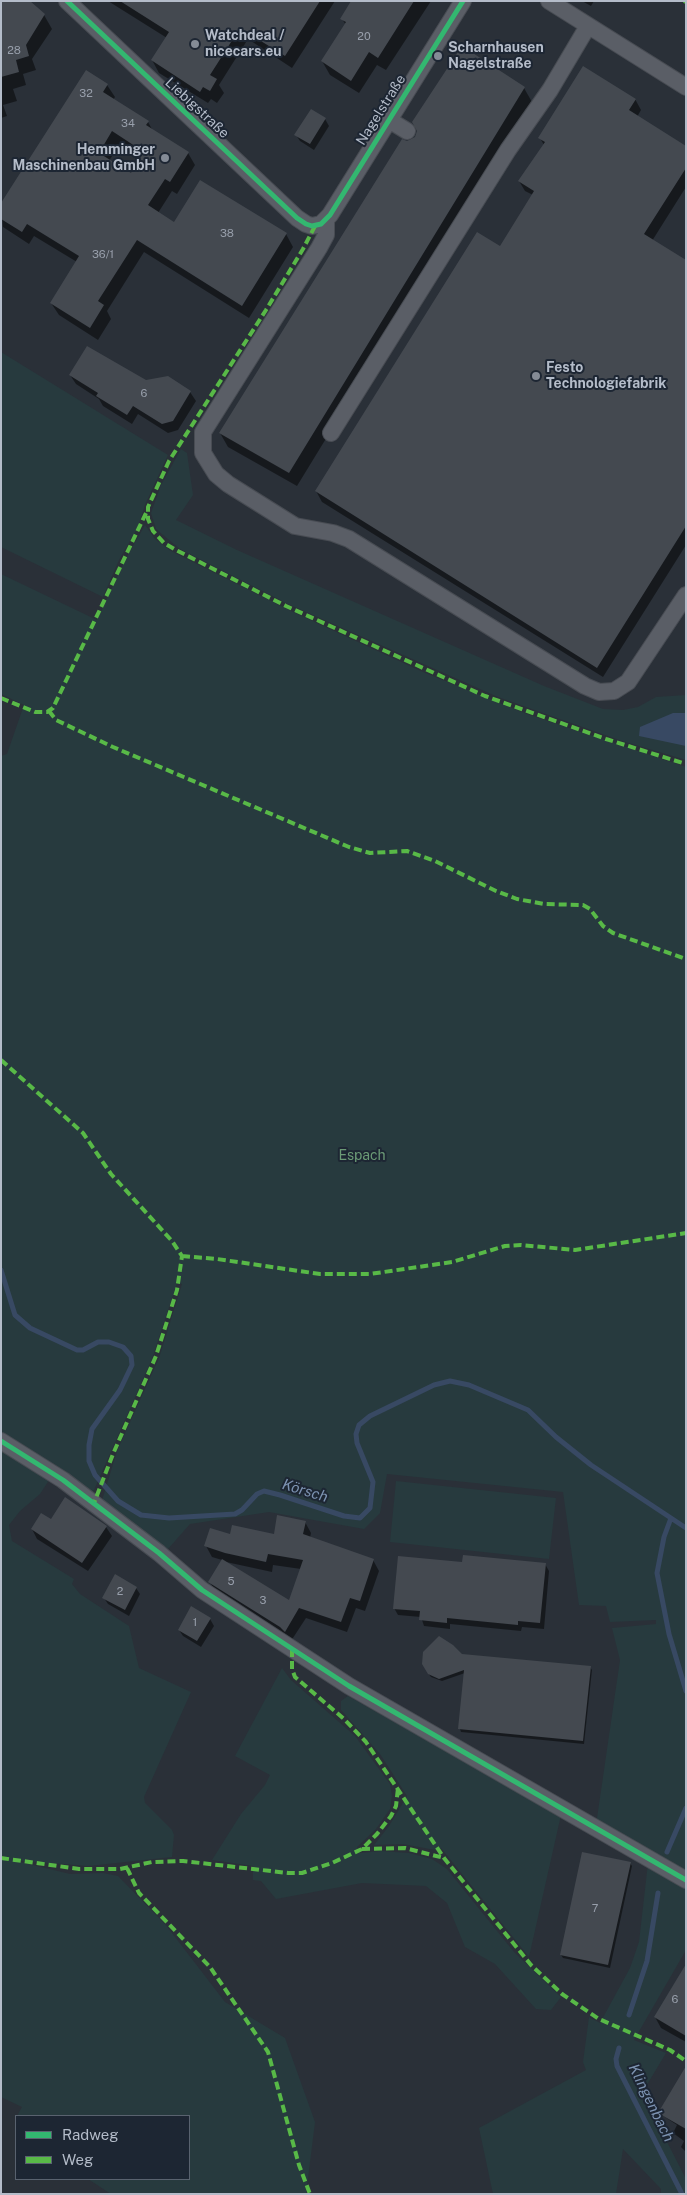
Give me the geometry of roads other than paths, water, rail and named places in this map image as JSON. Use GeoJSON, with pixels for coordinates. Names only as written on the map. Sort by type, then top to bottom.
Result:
{"type":"FeatureCollection","features":[{"type":"Feature","properties":{"kind":"street","name":"Liebigstraße"},"geometry":{"type":"LineString","coordinates":[[67,1],[297,218],[306,224],[321,222]]}},
{"type":"Feature","properties":{"kind":"street","name":"Nagelstraße"},"geometry":{"type":"LineString","coordinates":[[321,222],[389,120],[463,1]]}},
{"type":"Feature","properties":{"kind":"street"},"geometry":{"type":"LineString","coordinates":[[549,1],[686,87]]}},
{"type":"Feature","properties":{"kind":"street"},"geometry":{"type":"LineString","coordinates":[[331,433],[523,127],[550,90],[588,26]]}},
{"type":"Feature","properties":{"kind":"street"},"geometry":{"type":"LineString","coordinates":[[389,120],[407,131]]}},
{"type":"Feature","properties":{"kind":"street"},"geometry":{"type":"LineString","coordinates":[[321,222],[326,233],[319,248],[203,432],[203,453],[216,474],[228,484],[295,526],[333,533],[349,539],[585,686],[599,692],[614,691],[628,682],[686,595]]}},
{"type":"Feature","properties":{"kind":"street"},"geometry":{"type":"LineString","coordinates":[[1,1441],[63,1480],[159,1553],[195,1584],[349,1686],[686,1880]]}},
{"type":"Feature","properties":{"kind":"water"},"geometry":{"type":"Polygon","coordinates":[[[673,713],[686,713],[686,746],[639,736],[640,727],[673,713]]]}},
{"type":"Feature","properties":{"kind":"waterway","name":"Körsch"},"geometry":{"type":"LineString","coordinates":[[1,1270],[15,1315],[30,1328],[77,1350],[83,1350],[98,1342],[109,1342],[123,1347],[131,1356],[132,1365],[120,1390],[92,1429],[89,1461],[95,1475],[118,1501],[141,1515],[169,1518],[235,1514],[242,1510],[257,1494],[264,1491],[344,1516],[360,1518],[370,1508],[373,1482],[357,1443],[356,1434],[359,1425],[370,1416],[434,1385],[450,1381],[469,1385],[528,1410],[556,1437],[591,1465],[686,1528]]}},
{"type":"Feature","properties":{"kind":"waterway","name":"Klingenbach"},"geometry":{"type":"LineString","coordinates":[[671,1518],[664,1537],[657,1573],[669,1634],[686,1691]]}},
{"type":"Feature","properties":{"kind":"waterway","name":"Klingenbach"},"geometry":{"type":"LineString","coordinates":[[667,1852],[686,1808]]}},
{"type":"Feature","properties":{"kind":"waterway","name":"Klingenbach"},"geometry":{"type":"LineString","coordinates":[[629,2015],[647,1961],[658,1893]]}},
{"type":"Feature","properties":{"kind":"waterway","name":"Klingenbach"},"geometry":{"type":"LineString","coordinates":[[619,2048],[616,2059],[617,2066],[682,2194]]}},
{"type":"Feature","properties":{"kind":"place","name":"Watchdeal / nicecars.eu"},"geometry":{"type":"Point","coordinates":[195,44]}},
{"type":"Feature","properties":{"kind":"place","name":"Scharnhausen Nagelstraße"},"geometry":{"type":"Point","coordinates":[438,56]}},
{"type":"Feature","properties":{"kind":"place","name":"Hemminger Maschinenbau GmbH"},"geometry":{"type":"Point","coordinates":[165,158]}},
{"type":"Feature","properties":{"kind":"place","name":"Festo Technologiefabrik"},"geometry":{"type":"Point","coordinates":[536,376]}},
{"type":"Feature","properties":{"kind":"park label","name":"Espach"},"geometry":{"type":"Point","coordinates":[362,1156]}}]}
